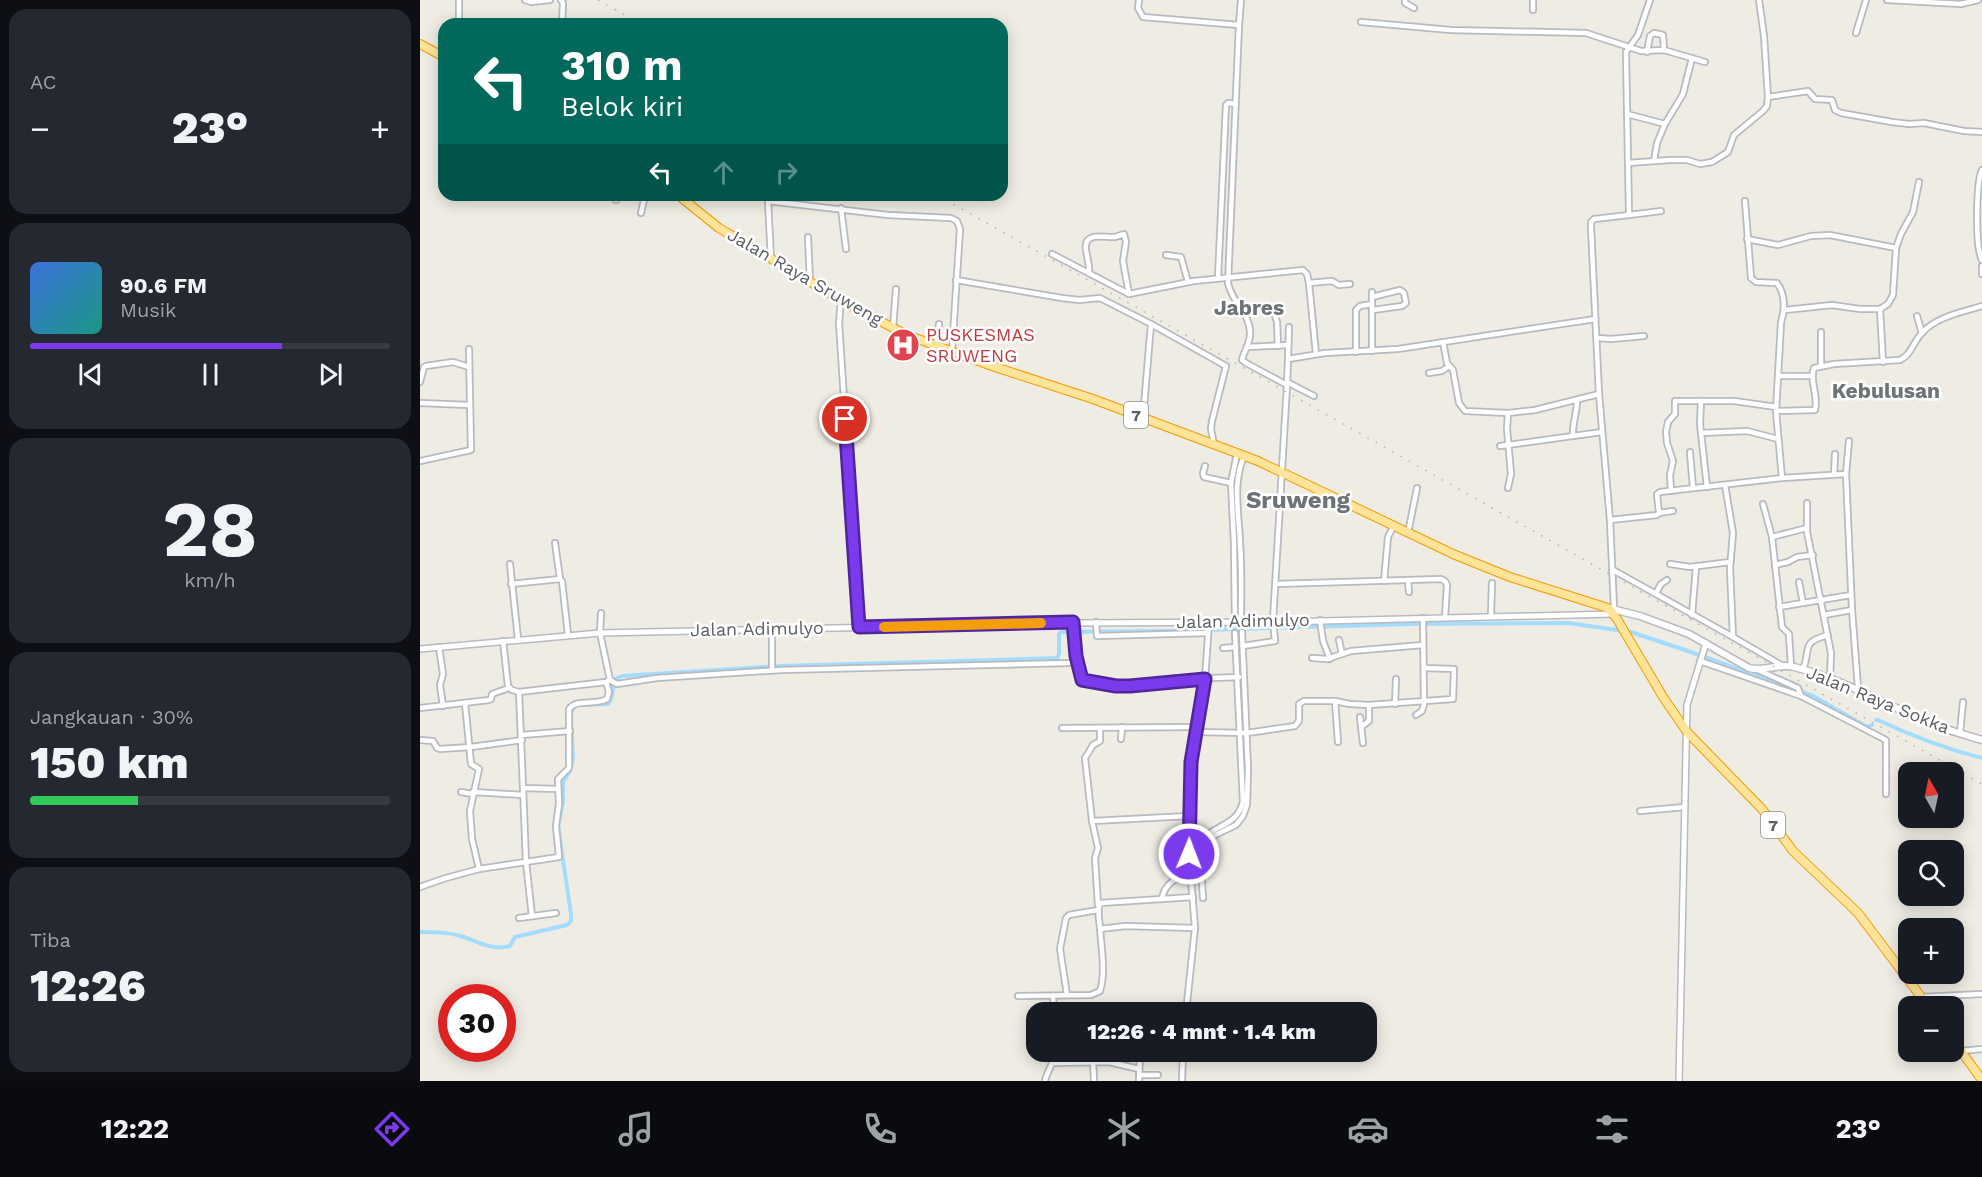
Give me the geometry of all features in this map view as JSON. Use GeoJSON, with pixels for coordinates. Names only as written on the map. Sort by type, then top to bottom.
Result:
{"type":"FeatureCollection","features":[{"type":"Feature","properties":{"kind":"highway"},"geometry":{"type":"LineString","coordinates":[[420,44],[438,54]]}},
{"type":"Feature","properties":{"kind":"highway","name":"Jalan Raya Sruweng"},"geometry":{"type":"LineString","coordinates":[[686,201],[719,228],[893,327],[952,351],[1093,399],[1240,454],[1281,471],[1393,527],[1503,574],[1612,610]]}},
{"type":"Feature","properties":{"kind":"highway","name":"7"},"geometry":{"type":"LineString","coordinates":[[1612,610],[1687,732],[1762,809],[1793,851],[1858,913],[1920,996]]}},
{"type":"Feature","properties":{"kind":"highway"},"geometry":{"type":"LineString","coordinates":[[1964,1055],[1982,1080]]}},
{"type":"Feature","properties":{"kind":"main road"},"geometry":{"type":"LineString","coordinates":[[1612,610],[1664,624],[1706,643],[1744,666],[1758,670]]}},
{"type":"Feature","properties":{"kind":"main road","name":"Jalan Raya Sokka"},"geometry":{"type":"LineString","coordinates":[[1758,670],[1774,666],[1803,669],[1858,688],[1928,723],[1982,740]]}},
{"type":"Feature","properties":{"kind":"street"},"geometry":{"type":"LineString","coordinates":[[459,0],[459,18]]}},
{"type":"Feature","properties":{"kind":"street"},"geometry":{"type":"LineString","coordinates":[[525,0],[531,2],[550,0]]}},
{"type":"Feature","properties":{"kind":"street"},"geometry":{"type":"LineString","coordinates":[[561,0],[562,18]]}},
{"type":"Feature","properties":{"kind":"street"},"geometry":{"type":"LineString","coordinates":[[1139,0],[1139,12],[1143,17],[1239,25]]}},
{"type":"Feature","properties":{"kind":"street"},"geometry":{"type":"LineString","coordinates":[[1241,0],[1229,289],[1249,325],[1248,347],[1242,356],[1244,362],[1314,396]]}},
{"type":"Feature","properties":{"kind":"street"},"geometry":{"type":"LineString","coordinates":[[1405,0],[1405,3],[1414,8]]}},
{"type":"Feature","properties":{"kind":"street"},"geometry":{"type":"LineString","coordinates":[[1533,0],[1533,10]]}},
{"type":"Feature","properties":{"kind":"street"},"geometry":{"type":"LineString","coordinates":[[1629,215],[1626,55],[1638,36],[1650,0]]}},
{"type":"Feature","properties":{"kind":"street"},"geometry":{"type":"LineString","coordinates":[[1628,163],[1679,160],[1700,164],[1717,160],[1730,150],[1732,138],[1736,133],[1763,111],[1767,106],[1768,97],[1759,0]]}},
{"type":"Feature","properties":{"kind":"street"},"geometry":{"type":"LineString","coordinates":[[1856,33],[1866,0]]}},
{"type":"Feature","properties":{"kind":"street"},"geometry":{"type":"LineString","coordinates":[[1887,0],[1957,4],[1978,0]]}},
{"type":"Feature","properties":{"kind":"street"},"geometry":{"type":"LineString","coordinates":[[1361,22],[1462,30],[1586,33],[1629,48],[1647,52],[1664,50],[1705,62]]}},
{"type":"Feature","properties":{"kind":"street"},"geometry":{"type":"LineString","coordinates":[[1647,52],[1650,36],[1654,33],[1663,35],[1664,50]]}},
{"type":"Feature","properties":{"kind":"street"},"geometry":{"type":"LineString","coordinates":[[1654,161],[1657,143],[1665,124],[1683,94],[1692,58]]}},
{"type":"Feature","properties":{"kind":"street"},"geometry":{"type":"LineString","coordinates":[[1768,97],[1808,91],[1815,99],[1832,100],[1835,110],[1842,113],[1892,122],[1924,123],[1982,132]]}},
{"type":"Feature","properties":{"kind":"street"},"geometry":{"type":"LineString","coordinates":[[1218,278],[1226,105],[1235,104]]}},
{"type":"Feature","properties":{"kind":"street"},"geometry":{"type":"LineString","coordinates":[[1627,114],[1665,124]]}},
{"type":"Feature","properties":{"kind":"street"},"geometry":{"type":"LineString","coordinates":[[1982,170],[1978,186],[1980,234],[1978,251],[1982,260]]}},
{"type":"Feature","properties":{"kind":"street"},"geometry":{"type":"LineString","coordinates":[[1785,310],[1832,305],[1880,309],[1891,301],[1896,248],[1913,212],[1919,182]]}},
{"type":"Feature","properties":{"kind":"street"},"geometry":{"type":"LineString","coordinates":[[641,213],[644,201]]}},
{"type":"Feature","properties":{"kind":"street"},"geometry":{"type":"LineString","coordinates":[[768,201],[771,258]]}},
{"type":"Feature","properties":{"kind":"street"},"geometry":{"type":"LineString","coordinates":[[790,201],[888,215],[951,218],[957,221],[960,229],[952,351]]}},
{"type":"Feature","properties":{"kind":"street"},"geometry":{"type":"LineString","coordinates":[[1745,201],[1751,278],[1756,282],[1777,283],[1782,293],[1785,310],[1781,323],[1776,409],[1782,478]]}},
{"type":"Feature","properties":{"kind":"street"},"geometry":{"type":"LineString","coordinates":[[1221,204],[1231,204]]}},
{"type":"Feature","properties":{"kind":"street"},"geometry":{"type":"LineString","coordinates":[[841,208],[846,249]]}},
{"type":"Feature","properties":{"kind":"street"},"geometry":{"type":"LineString","coordinates":[[1612,610],[1613,570],[1599,394],[1591,222],[1597,218],[1661,211]]}},
{"type":"Feature","properties":{"kind":"street"},"geometry":{"type":"LineString","coordinates":[[1220,218],[1231,218]]}},
{"type":"Feature","properties":{"kind":"street"},"geometry":{"type":"LineString","coordinates":[[1089,273],[1085,246],[1087,240],[1096,236],[1114,237],[1124,234],[1126,242],[1123,261],[1129,294]]}},
{"type":"Feature","properties":{"kind":"street"},"geometry":{"type":"LineString","coordinates":[[1747,239],[1778,245],[1811,236],[1830,235],[1896,248]]}},
{"type":"Feature","properties":{"kind":"street"},"geometry":{"type":"LineString","coordinates":[[808,237],[810,281]]}},
{"type":"Feature","properties":{"kind":"street"},"geometry":{"type":"LineString","coordinates":[[1052,254],[1129,294],[1218,278],[1298,269],[1305,271],[1310,283],[1316,354]]}},
{"type":"Feature","properties":{"kind":"street"},"geometry":{"type":"LineString","coordinates":[[1166,255],[1181,257],[1188,282]]}},
{"type":"Feature","properties":{"kind":"street"},"geometry":{"type":"LineString","coordinates":[[1982,266],[1982,274]]}},
{"type":"Feature","properties":{"kind":"street"},"geometry":{"type":"LineString","coordinates":[[956,280],[1062,298],[1079,300],[1101,298],[1226,366],[1212,421],[1214,445]]}},
{"type":"Feature","properties":{"kind":"street"},"geometry":{"type":"LineString","coordinates":[[1310,283],[1330,281],[1339,285],[1350,284]]}},
{"type":"Feature","properties":{"kind":"street"},"geometry":{"type":"LineString","coordinates":[[893,327],[896,289]]}},
{"type":"Feature","properties":{"kind":"street"},"geometry":{"type":"LineString","coordinates":[[1356,352],[1356,310],[1360,306],[1373,307],[1402,306],[1406,303],[1404,293],[1400,290],[1372,294],[1373,307],[1372,351]]}},
{"type":"Feature","properties":{"kind":"street"},"geometry":{"type":"LineString","coordinates":[[841,299],[839,323],[859,627]]}},
{"type":"Feature","properties":{"kind":"street"},"geometry":{"type":"LineString","coordinates":[[1671,491],[1670,475],[1673,461],[1666,432],[1668,422],[1675,414],[1674,403],[1677,400],[1734,401],[1776,409],[1815,410],[1812,376],[1814,368],[1821,365],[1896,361],[1905,358],[1922,333],[1942,319],[1982,306]]}},
{"type":"Feature","properties":{"kind":"street"},"geometry":{"type":"LineString","coordinates":[[1273,309],[1277,324],[1278,346]]}},
{"type":"Feature","properties":{"kind":"street"},"geometry":{"type":"LineString","coordinates":[[1880,309],[1883,362]]}},
{"type":"Feature","properties":{"kind":"street"},"geometry":{"type":"LineString","coordinates":[[1917,316],[1922,333]]}},
{"type":"Feature","properties":{"kind":"street"},"geometry":{"type":"LineString","coordinates":[[1288,359],[1316,354],[1398,349],[1595,319]]}},
{"type":"Feature","properties":{"kind":"street"},"geometry":{"type":"LineString","coordinates":[[936,345],[939,324]]}},
{"type":"Feature","properties":{"kind":"street"},"geometry":{"type":"LineString","coordinates":[[1143,418],[1151,324]]}},
{"type":"Feature","properties":{"kind":"street"},"geometry":{"type":"LineString","coordinates":[[1243,646],[1275,641],[1273,626],[1289,327]]}},
{"type":"Feature","properties":{"kind":"street"},"geometry":{"type":"LineString","coordinates":[[1821,333],[1821,365]]}},
{"type":"Feature","properties":{"kind":"street"},"geometry":{"type":"LineString","coordinates":[[1597,338],[1644,336]]}},
{"type":"Feature","properties":{"kind":"street"},"geometry":{"type":"LineString","coordinates":[[1443,342],[1449,366],[1453,370],[1461,407],[1465,411],[1508,413],[1535,410],[1599,394]]}},
{"type":"Feature","properties":{"kind":"street"},"geometry":{"type":"LineString","coordinates":[[1248,347],[1288,345]]}},
{"type":"Feature","properties":{"kind":"street"},"geometry":{"type":"LineString","coordinates":[[420,461],[471,450],[469,349]]}},
{"type":"Feature","properties":{"kind":"street"},"geometry":{"type":"LineString","coordinates":[[420,382],[426,366],[453,362],[469,367]]}},
{"type":"Feature","properties":{"kind":"street"},"geometry":{"type":"LineString","coordinates":[[1430,373],[1442,371],[1449,366]]}},
{"type":"Feature","properties":{"kind":"street"},"geometry":{"type":"LineString","coordinates":[[1779,376],[1812,376]]}},
{"type":"Feature","properties":{"kind":"street"},"geometry":{"type":"LineString","coordinates":[[1573,436],[1577,401]]}},
{"type":"Feature","properties":{"kind":"street"},"geometry":{"type":"LineString","coordinates":[[1701,401],[1701,433],[1707,487]]}},
{"type":"Feature","properties":{"kind":"street"},"geometry":{"type":"LineString","coordinates":[[420,403],[469,405]]}},
{"type":"Feature","properties":{"kind":"street"},"geometry":{"type":"LineString","coordinates":[[1508,413],[1511,472],[1508,488]]}},
{"type":"Feature","properties":{"kind":"street"},"geometry":{"type":"LineString","coordinates":[[1701,433],[1747,431],[1778,439]]}},
{"type":"Feature","properties":{"kind":"street"},"geometry":{"type":"LineString","coordinates":[[1500,446],[1602,432]]}},
{"type":"Feature","properties":{"kind":"street"},"geometry":{"type":"LineString","coordinates":[[1849,441],[1846,474],[1858,688]]}},
{"type":"Feature","properties":{"kind":"street"},"geometry":{"type":"LineString","coordinates":[[1690,452],[1692,488]]}},
{"type":"Feature","properties":{"kind":"street"},"geometry":{"type":"LineString","coordinates":[[1238,622],[1231,483],[1240,454]]}},
{"type":"Feature","properties":{"kind":"street"},"geometry":{"type":"LineString","coordinates":[[1238,622],[1240,543],[1237,484],[1240,454]]}},
{"type":"Feature","properties":{"kind":"street"},"geometry":{"type":"LineString","coordinates":[[1834,474],[1835,454]]}},
{"type":"Feature","properties":{"kind":"street"},"geometry":{"type":"LineString","coordinates":[[1205,466],[1204,477],[1231,483]]}},
{"type":"Feature","properties":{"kind":"street"},"geometry":{"type":"LineString","coordinates":[[1659,513],[1658,494],[1671,491],[1782,478],[1846,474]]}},
{"type":"Feature","properties":{"kind":"street"},"geometry":{"type":"LineString","coordinates":[[1725,485],[1733,533],[1730,562],[1732,637]]}},
{"type":"Feature","properties":{"kind":"street"},"geometry":{"type":"LineString","coordinates":[[1408,533],[1417,488]]}},
{"type":"Feature","properties":{"kind":"street"},"geometry":{"type":"LineString","coordinates":[[1807,503],[1807,528],[1828,635],[1830,678]]}},
{"type":"Feature","properties":{"kind":"street"},"geometry":{"type":"LineString","coordinates":[[1763,504],[1772,537],[1783,629],[1789,634],[1791,666]]}},
{"type":"Feature","properties":{"kind":"street"},"geometry":{"type":"LineString","coordinates":[[1610,520],[1646,517],[1674,511]]}},
{"type":"Feature","properties":{"kind":"street"},"geometry":{"type":"LineString","coordinates":[[1384,581],[1388,537],[1393,527]]}},
{"type":"Feature","properties":{"kind":"street"},"geometry":{"type":"LineString","coordinates":[[1772,537],[1807,528]]}},
{"type":"Feature","properties":{"kind":"street"},"geometry":{"type":"LineString","coordinates":[[555,543],[568,635]]}},
{"type":"Feature","properties":{"kind":"street"},"geometry":{"type":"LineString","coordinates":[[1234,543],[1240,543]]}},
{"type":"Feature","properties":{"kind":"street"},"geometry":{"type":"LineString","coordinates":[[1775,565],[1797,557],[1813,555]]}},
{"type":"Feature","properties":{"kind":"street"},"geometry":{"type":"LineString","coordinates":[[1670,564],[1696,567],[1730,562]]}},
{"type":"Feature","properties":{"kind":"street"},"geometry":{"type":"LineString","coordinates":[[510,564],[518,639]]}},
{"type":"Feature","properties":{"kind":"street"},"geometry":{"type":"LineString","coordinates":[[1692,615],[1696,567]]}},
{"type":"Feature","properties":{"kind":"street"},"geometry":{"type":"LineString","coordinates":[[1613,570],[1783,666]]}},
{"type":"Feature","properties":{"kind":"street"},"geometry":{"type":"LineString","coordinates":[[1276,584],[1433,578],[1444,581],[1447,594],[1446,616]]}},
{"type":"Feature","properties":{"kind":"street"},"geometry":{"type":"LineString","coordinates":[[511,584],[560,579]]}},
{"type":"Feature","properties":{"kind":"street"},"geometry":{"type":"LineString","coordinates":[[1408,580],[1409,592]]}},
{"type":"Feature","properties":{"kind":"street"},"geometry":{"type":"LineString","coordinates":[[1656,593],[1661,584],[1667,580]]}},
{"type":"Feature","properties":{"kind":"street"},"geometry":{"type":"LineString","coordinates":[[1799,582],[1803,603]]}},
{"type":"Feature","properties":{"kind":"street"},"geometry":{"type":"LineString","coordinates":[[1491,615],[1492,583]]}},
{"type":"Feature","properties":{"kind":"street"},"geometry":{"type":"LineString","coordinates":[[1779,607],[1851,595]]}},
{"type":"Feature","properties":{"kind":"street","name":"Jalan Adimulyo"},"geometry":{"type":"LineString","coordinates":[[420,649],[600,633],[859,627],[1074,626],[1096,622],[1209,628],[1238,622],[1273,626],[1320,625],[1446,616],[1612,610]]}},
{"type":"Feature","properties":{"kind":"street"},"geometry":{"type":"LineString","coordinates":[[1824,615],[1852,610]]}},
{"type":"Feature","properties":{"kind":"street"},"geometry":{"type":"LineString","coordinates":[[420,887],[479,869],[557,859],[560,855],[556,826],[559,804],[558,779],[569,768],[570,705],[608,699],[610,682],[600,633],[601,613]]}},
{"type":"Feature","properties":{"kind":"street"},"geometry":{"type":"LineString","coordinates":[[1416,716],[1422,711],[1425,702],[1423,619]]}},
{"type":"Feature","properties":{"kind":"street"},"geometry":{"type":"LineString","coordinates":[[1096,622],[1096,632],[1140,636],[1209,628],[1205,679],[1191,762],[1189,816],[1203,898]]}},
{"type":"Feature","properties":{"kind":"street"},"geometry":{"type":"LineString","coordinates":[[1320,625],[1330,658]]}},
{"type":"Feature","properties":{"kind":"street"},"geometry":{"type":"LineString","coordinates":[[1074,626],[1077,662],[1082,680],[1116,686],[1245,676]]}},
{"type":"Feature","properties":{"kind":"street"},"geometry":{"type":"LineString","coordinates":[[772,629],[772,668]]}},
{"type":"Feature","properties":{"kind":"street"},"geometry":{"type":"LineString","coordinates":[[1187,1002],[1195,928],[1190,876],[1194,853],[1207,837],[1230,825],[1244,809],[1247,733],[1242,632]]}},
{"type":"Feature","properties":{"kind":"street"},"geometry":{"type":"LineString","coordinates":[[1235,633],[1240,733],[1245,769]]}},
{"type":"Feature","properties":{"kind":"street"},"geometry":{"type":"LineString","coordinates":[[1803,669],[1810,643],[1814,639],[1828,635]]}},
{"type":"Feature","properties":{"kind":"street"},"geometry":{"type":"LineString","coordinates":[[1340,640],[1342,654]]}},
{"type":"Feature","properties":{"kind":"street"},"geometry":{"type":"LineString","coordinates":[[503,641],[509,688]]}},
{"type":"Feature","properties":{"kind":"street"},"geometry":{"type":"LineString","coordinates":[[1679,1081],[1688,698],[1706,643]]}},
{"type":"Feature","properties":{"kind":"street"},"geometry":{"type":"LineString","coordinates":[[1312,658],[1330,658],[1355,651],[1423,645]]}},
{"type":"Feature","properties":{"kind":"street"},"geometry":{"type":"LineString","coordinates":[[439,647],[443,674],[440,685],[443,706]]}},
{"type":"Feature","properties":{"kind":"street"},"geometry":{"type":"LineString","coordinates":[[1222,648],[1236,647]]}},
{"type":"Feature","properties":{"kind":"street"},"geometry":{"type":"LineString","coordinates":[[1701,657],[1800,693]]}},
{"type":"Feature","properties":{"kind":"street"},"geometry":{"type":"LineString","coordinates":[[420,708],[490,699],[492,694],[509,688],[519,692],[772,668],[1077,662]]}},
{"type":"Feature","properties":{"kind":"street"},"geometry":{"type":"LineString","coordinates":[[1062,728],[1197,729],[1247,733],[1296,726],[1299,721],[1301,702],[1335,701],[1369,705],[1453,699],[1454,670],[1424,668]]}},
{"type":"Feature","properties":{"kind":"street"},"geometry":{"type":"LineString","coordinates":[[1758,670],[1886,740],[1886,794]]}},
{"type":"Feature","properties":{"kind":"street"},"geometry":{"type":"LineString","coordinates":[[1395,704],[1396,679]]}},
{"type":"Feature","properties":{"kind":"street"},"geometry":{"type":"LineString","coordinates":[[519,692],[526,862],[532,916]]}},
{"type":"Feature","properties":{"kind":"street"},"geometry":{"type":"LineString","coordinates":[[1335,701],[1338,742]]}},
{"type":"Feature","properties":{"kind":"street"},"geometry":{"type":"LineString","coordinates":[[1960,733],[1963,702]]}},
{"type":"Feature","properties":{"kind":"street"},"geometry":{"type":"LineString","coordinates":[[465,703],[471,764],[479,769],[470,811],[479,869]]}},
{"type":"Feature","properties":{"kind":"street"},"geometry":{"type":"LineString","coordinates":[[1361,727],[1369,721],[1369,705]]}},
{"type":"Feature","properties":{"kind":"street"},"geometry":{"type":"LineString","coordinates":[[1360,717],[1363,743]]}},
{"type":"Feature","properties":{"kind":"street"},"geometry":{"type":"LineString","coordinates":[[1121,740],[1122,727]]}},
{"type":"Feature","properties":{"kind":"street"},"geometry":{"type":"LineString","coordinates":[[1018,996],[1092,995],[1098,993],[1101,988],[1102,964],[1095,858],[1098,848],[1092,821],[1085,758],[1092,745],[1100,741],[1100,728]]}},
{"type":"Feature","properties":{"kind":"street"},"geometry":{"type":"LineString","coordinates":[[420,740],[434,741],[438,749],[471,747],[570,730]]}},
{"type":"Feature","properties":{"kind":"street"},"geometry":{"type":"LineString","coordinates":[[523,788],[558,789]]}},
{"type":"Feature","properties":{"kind":"street"},"geometry":{"type":"LineString","coordinates":[[460,792],[523,795]]}},
{"type":"Feature","properties":{"kind":"street"},"geometry":{"type":"LineString","coordinates":[[1640,811],[1685,807]]}},
{"type":"Feature","properties":{"kind":"street"},"geometry":{"type":"LineString","coordinates":[[1092,821],[1189,816]]}},
{"type":"Feature","properties":{"kind":"street"},"geometry":{"type":"LineString","coordinates":[[1162,898],[1165,889],[1176,878],[1190,876]]}},
{"type":"Feature","properties":{"kind":"street"},"geometry":{"type":"LineString","coordinates":[[1068,995],[1060,949],[1066,918],[1069,915],[1098,907],[1106,902],[1193,897]]}},
{"type":"Feature","properties":{"kind":"street"},"geometry":{"type":"LineString","coordinates":[[519,918],[556,913]]}},
{"type":"Feature","properties":{"kind":"street"},"geometry":{"type":"LineString","coordinates":[[1100,928],[1125,926],[1195,928]]}},
{"type":"Feature","properties":{"kind":"street"},"geometry":{"type":"LineString","coordinates":[[1920,996],[1982,994]]}},
{"type":"Feature","properties":{"kind":"street"},"geometry":{"type":"LineString","coordinates":[[1053,996],[1053,1002]]}},
{"type":"Feature","properties":{"kind":"street"},"geometry":{"type":"LineString","coordinates":[[1964,1051],[1982,1049]]}},
{"type":"Feature","properties":{"kind":"street"},"geometry":{"type":"LineString","coordinates":[[1045,1081],[1053,1063],[1073,1062]]}},
{"type":"Feature","properties":{"kind":"street"},"geometry":{"type":"LineString","coordinates":[[1093,1062],[1094,1081]]}},
{"type":"Feature","properties":{"kind":"street"},"geometry":{"type":"LineString","coordinates":[[1109,1062],[1139,1075],[1158,1075]]}},
{"type":"Feature","properties":{"kind":"street"},"geometry":{"type":"LineString","coordinates":[[1182,1081],[1183,1062]]}},
{"type":"Feature","properties":{"kind":"waterway"},"geometry":{"type":"LineString","coordinates":[[420,932],[453,934],[486,945],[504,947],[510,946],[515,937],[567,925],[571,921],[558,826],[563,802],[563,782],[570,771],[573,759],[571,714],[577,705],[608,704],[611,700],[615,679],[622,676],[781,666],[1057,658],[1061,632],[1568,623],[1631,632],[1688,651],[1813,696],[1867,727],[1872,725]]}},
{"type":"Feature","properties":{"kind":"waterway"},"geometry":{"type":"LineString","coordinates":[[1876,720],[1929,742],[1982,758]]}},
{"type":"Feature","properties":{"kind":"railway"},"geometry":{"type":"LineString","coordinates":[[598,0],[630,18]]}},
{"type":"Feature","properties":{"kind":"railway"},"geometry":{"type":"LineString","coordinates":[[948,201],[1982,784]]}},
{"type":"Feature","properties":{"kind":"slow traffic"},"geometry":{"type":"LineString","coordinates":[[884,627],[1041,623]]}},
{"type":"Feature","properties":{"kind":"place","name":"PUSKESMAS SRUWENG"},"geometry":{"type":"Point","coordinates":[903,345]}},
{"type":"Feature","properties":{"kind":"district","name":"Jabres"},"geometry":{"type":"Point","coordinates":[1249,308]}},
{"type":"Feature","properties":{"kind":"district","name":"Kebulusan"},"geometry":{"type":"Point","coordinates":[1886,391]}},
{"type":"Feature","properties":{"kind":"district","name":"Sruweng"},"geometry":{"type":"Point","coordinates":[1298,500]}},
{"type":"Feature","properties":{"kind":"route"},"geometry":{"type":"LineString","coordinates":[[845,419],[859,627],[1073,622],[1077,664],[1082,680],[1130,686],[1185,679],[1205,679],[1191,762],[1189,854]]}}]}
